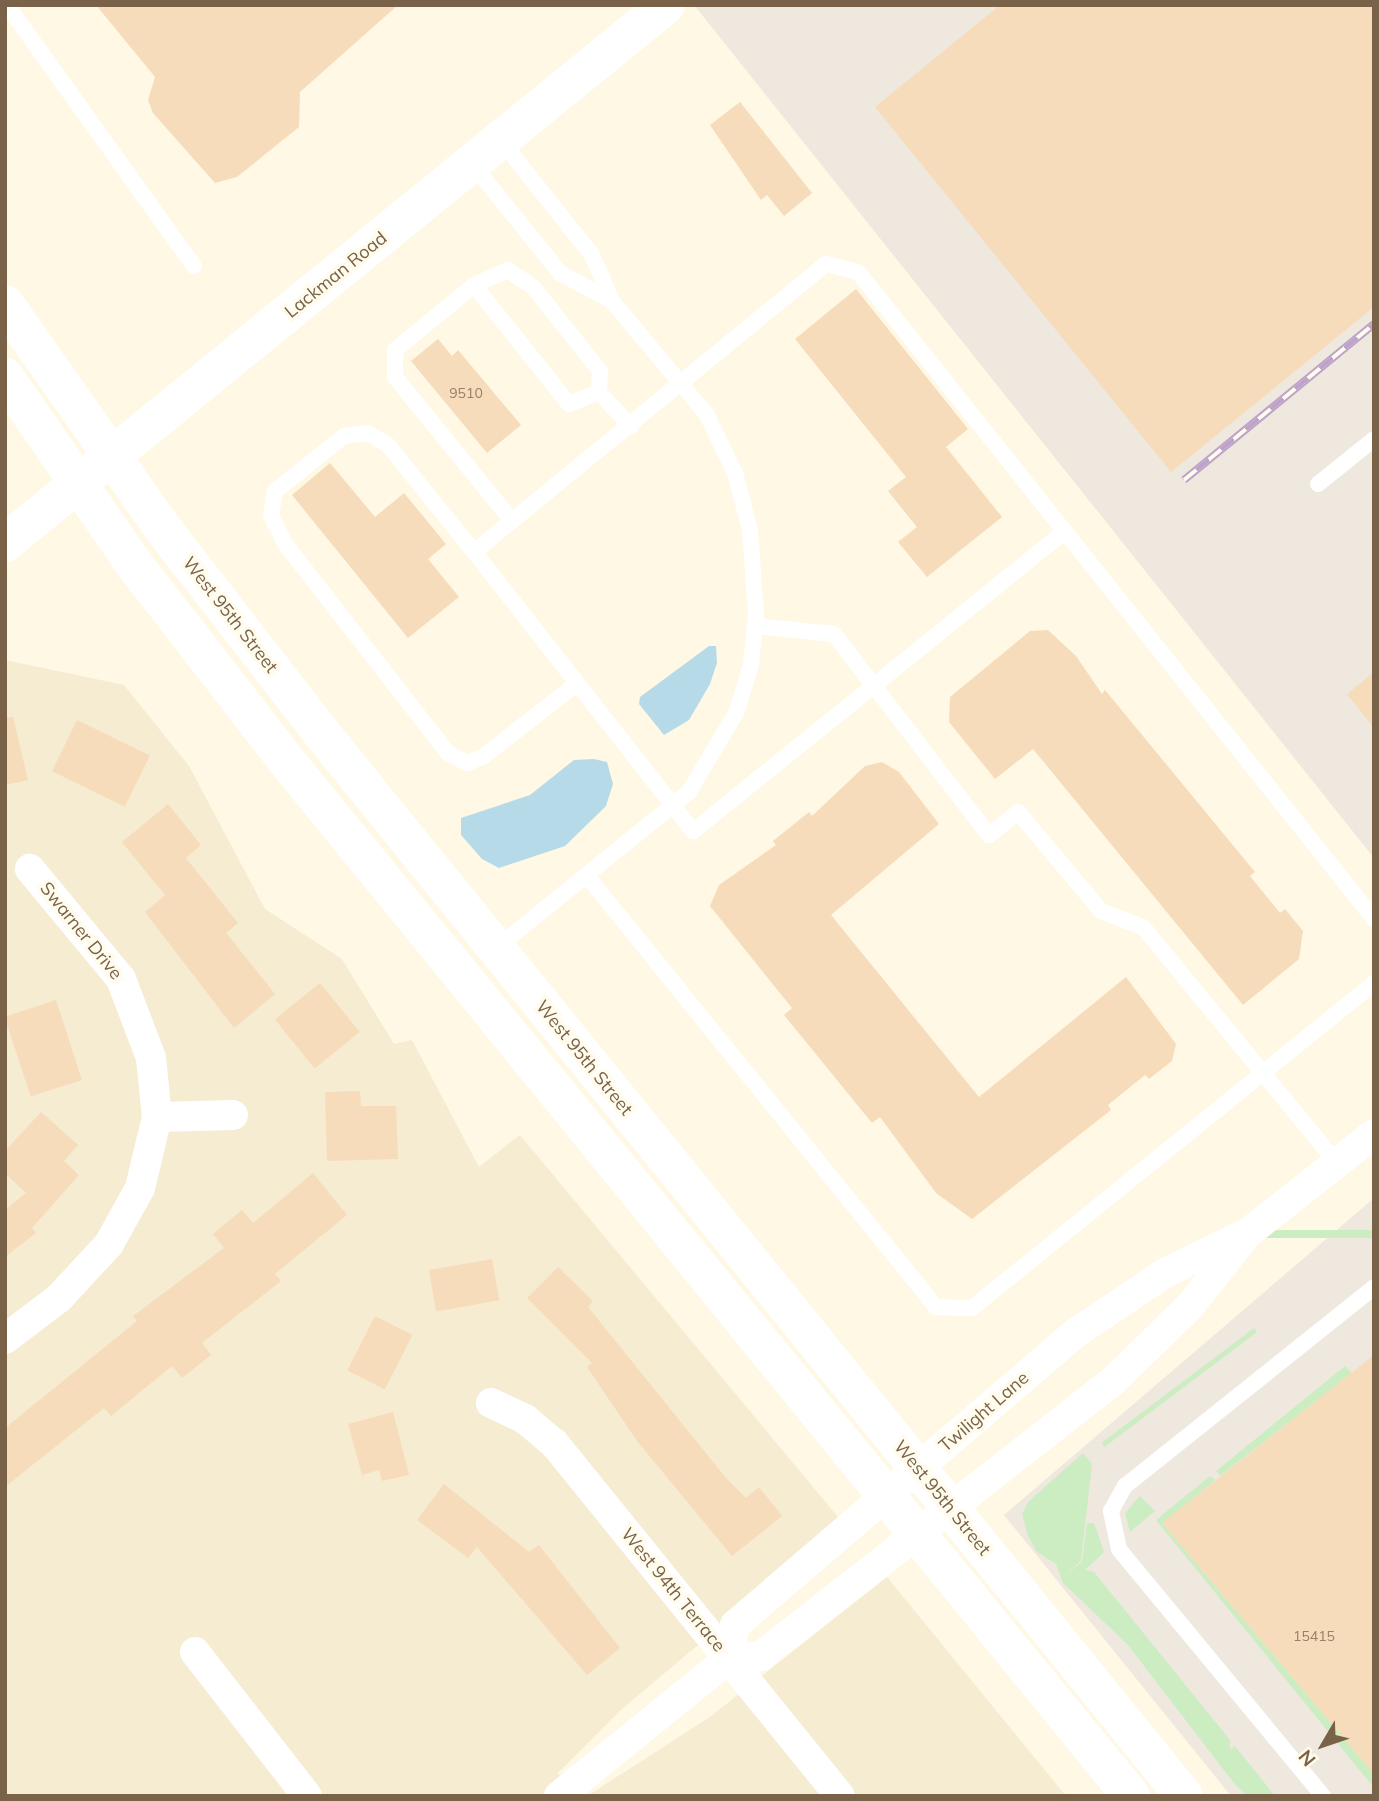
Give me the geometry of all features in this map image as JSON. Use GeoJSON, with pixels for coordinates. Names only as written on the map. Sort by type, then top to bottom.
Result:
{"type":"FeatureCollection","features":[{"type":"Feature","properties":{"kind":"main road","name":"Lackman Road"},"geometry":{"type":"LineString","coordinates":[[5,543],[666,5]]}},
{"type":"Feature","properties":{"kind":"main road","name":"West 95th Street"},"geometry":{"type":"LineString","coordinates":[[5,304],[225,611],[495,949],[1184,1796]]}},
{"type":"Feature","properties":{"kind":"main road"},"geometry":{"type":"LineString","coordinates":[[5,377],[79,484],[285,759],[1131,1796]]}},
{"type":"Feature","properties":{"kind":"street","name":"Swarner Drive"},"geometry":{"type":"LineString","coordinates":[[5,1339],[59,1297],[109,1244],[140,1188],[157,1117],[151,1058],[121,979],[30,869]]}},
{"type":"Feature","properties":{"kind":"street"},"geometry":{"type":"LineString","coordinates":[[157,1117],[233,1115]]}},
{"type":"Feature","properties":{"kind":"street","name":"Twilight Lane"},"geometry":{"type":"LineString","coordinates":[[1248,1233],[1165,1273],[1077,1332],[735,1625],[729,1659],[761,1656],[1115,1379],[1189,1307],[1248,1233],[1374,1134]]}},
{"type":"Feature","properties":{"kind":"street","name":"West 94th Terrace"},"geometry":{"type":"LineString","coordinates":[[491,1404],[525,1419],[554,1443],[840,1796]]}},
{"type":"Feature","properties":{"kind":"street"},"geometry":{"type":"LineString","coordinates":[[194,1652],[307,1796]]}},
{"type":"Feature","properties":{"kind":"street"},"geometry":{"type":"LineString","coordinates":[[559,1796],[729,1659]]}},
{"type":"Feature","properties":{"kind":"lane"},"geometry":{"type":"LineString","coordinates":[[6,5],[194,266]]}},
{"type":"Feature","properties":{"kind":"lane"},"geometry":{"type":"LineString","coordinates":[[487,153],[560,273],[612,301]]}},
{"type":"Feature","properties":{"kind":"lane"},"geometry":{"type":"LineString","coordinates":[[487,153],[592,255],[612,301],[685,381],[735,473],[750,530],[755,626],[737,710],[689,792],[495,949]]}},
{"type":"Feature","properties":{"kind":"lane"},"geometry":{"type":"LineString","coordinates":[[474,552],[631,427],[826,264],[858,272],[1374,919]]}},
{"type":"Feature","properties":{"kind":"lane"},"geometry":{"type":"LineString","coordinates":[[512,521],[394,377],[395,350],[474,285],[508,270],[533,287],[600,371],[599,392],[631,427]]}},
{"type":"Feature","properties":{"kind":"lane"},"geometry":{"type":"LineString","coordinates":[[474,285],[569,404],[599,392]]}},
{"type":"Feature","properties":{"kind":"lane"},"geometry":{"type":"LineString","coordinates":[[576,684],[467,763],[448,753],[286,545],[271,516],[275,491],[344,436],[368,433],[402,462],[693,831],[1064,533]]}},
{"type":"Feature","properties":{"kind":"lane"},"geometry":{"type":"LineString","coordinates":[[1318,484],[1374,439]]}},
{"type":"Feature","properties":{"kind":"lane"},"geometry":{"type":"LineString","coordinates":[[755,626],[834,634],[872,687],[989,835],[1018,812],[1101,911],[1143,927],[1336,1162]]}},
{"type":"Feature","properties":{"kind":"lane"},"geometry":{"type":"LineString","coordinates":[[587,876],[936,1307],[972,1308],[1374,983]]}},
{"type":"Feature","properties":{"kind":"lane"},"geometry":{"type":"LineString","coordinates":[[1323,1796],[1119,1549],[1111,1511],[1125,1486],[1374,1287]]}},
{"type":"Feature","properties":{"kind":"shaded area"},"geometry":{"type":"Polygon","coordinates":[[[694,5],[1374,5],[1374,858],[694,5]]]}},
{"type":"Feature","properties":{"kind":"shaded area"},"geometry":{"type":"Polygon","coordinates":[[[5,660],[124,685],[189,766],[265,909],[342,959],[394,1044],[412,1040],[479,1167],[520,1135],[843,1523],[623,1708],[558,1773],[576,1796],[5,1796],[5,660]]]}},
{"type":"Feature","properties":{"kind":"shaded area"},"geometry":{"type":"Polygon","coordinates":[[[1374,1198],[1374,1796],[1231,1796],[1004,1515],[1374,1198]]]}},
{"type":"Feature","properties":{"kind":"shaded area"},"geometry":{"type":"Polygon","coordinates":[[[887,1577],[1066,1796],[587,1796],[710,1717],[887,1577]]]}},
{"type":"Feature","properties":{"kind":"green space"},"geometry":{"type":"Polygon","coordinates":[[[1225,1230],[1374,1230],[1374,1238],[1225,1238],[1225,1230]]]}},
{"type":"Feature","properties":{"kind":"green space"},"geometry":{"type":"Polygon","coordinates":[[[1254,1328],[1257,1332],[1104,1447],[1101,1443],[1254,1328]]]}},
{"type":"Feature","properties":{"kind":"green space"},"geometry":{"type":"Polygon","coordinates":[[[1345,1366],[1352,1373],[1220,1476],[1216,1471],[1345,1366]]]}},
{"type":"Feature","properties":{"kind":"green space"},"geometry":{"type":"Polygon","coordinates":[[[1083,1453],[1092,1464],[1081,1561],[1065,1575],[1082,1562],[1087,1523],[1094,1523],[1104,1552],[1085,1570],[1094,1572],[1230,1740],[1230,1749],[1235,1746],[1275,1796],[1247,1796],[1233,1782],[1128,1645],[1063,1583],[1056,1564],[1037,1552],[1028,1536],[1022,1514],[1028,1502],[1083,1453]]]}},
{"type":"Feature","properties":{"kind":"green space"},"geometry":{"type":"Polygon","coordinates":[[[1210,1476],[1215,1480],[1163,1524],[1374,1774],[1374,1788],[1156,1520],[1210,1476]]]}},
{"type":"Feature","properties":{"kind":"green space"},"geometry":{"type":"Polygon","coordinates":[[[1140,1496],[1155,1511],[1130,1532],[1125,1513],[1140,1496]]]}},
{"type":"Feature","properties":{"kind":"water"},"geometry":{"type":"Polygon","coordinates":[[[709,646],[716,646],[717,663],[710,684],[689,720],[664,735],[639,704],[640,697],[709,646]]]}},
{"type":"Feature","properties":{"kind":"water"},"geometry":{"type":"Polygon","coordinates":[[[594,759],[607,762],[613,784],[606,806],[565,846],[499,868],[482,859],[461,835],[461,818],[530,795],[574,760],[594,759]]]}},
{"type":"Feature","properties":{"kind":"building"},"geometry":{"type":"Polygon","coordinates":[[[96,5],[398,5],[300,92],[299,127],[237,177],[215,183],[153,113],[148,100],[155,77],[96,5]]]}},
{"type":"Feature","properties":{"kind":"building"},"geometry":{"type":"Polygon","coordinates":[[[1000,5],[1374,5],[1374,307],[1171,472],[875,107],[1000,5]]]}},
{"type":"Feature","properties":{"kind":"building"},"geometry":{"type":"Polygon","coordinates":[[[740,102],[812,193],[784,216],[767,195],[761,200],[710,125],[740,102]]]}},
{"type":"Feature","properties":{"kind":"building"},"geometry":{"type":"Polygon","coordinates":[[[856,289],[968,429],[946,447],[1002,517],[927,577],[898,542],[917,527],[888,491],[906,477],[795,339],[856,289]]]}},
{"type":"Feature","properties":{"kind":"building"},"geometry":{"type":"Polygon","coordinates":[[[438,339],[452,356],[458,350],[521,425],[487,453],[411,361],[438,339]]]}},
{"type":"Feature","properties":{"kind":"building"},"geometry":{"type":"Polygon","coordinates":[[[330,463],[375,517],[404,493],[446,544],[428,559],[459,597],[408,638],[292,495],[330,463]]]}},
{"type":"Feature","properties":{"kind":"building"},"geometry":{"type":"Polygon","coordinates":[[[1048,630],[1076,656],[1102,694],[1105,690],[1255,872],[1250,876],[1280,913],[1285,909],[1303,931],[1299,959],[1243,1005],[1033,749],[995,779],[949,722],[950,697],[1030,631],[1048,630]]]}},
{"type":"Feature","properties":{"kind":"building"},"geometry":{"type":"Polygon","coordinates":[[[1374,672],[1374,728],[1347,694],[1374,672]]]}},
{"type":"Feature","properties":{"kind":"building"},"geometry":{"type":"Polygon","coordinates":[[[13,717],[28,780],[5,785],[5,718],[13,717]]]}},
{"type":"Feature","properties":{"kind":"building"},"geometry":{"type":"Polygon","coordinates":[[[77,720],[150,756],[125,807],[52,771],[77,720]]]}},
{"type":"Feature","properties":{"kind":"building"},"geometry":{"type":"Polygon","coordinates":[[[882,762],[899,772],[939,824],[831,915],[979,1097],[1126,977],[1176,1044],[1172,1061],[1149,1079],[1145,1075],[1108,1105],[1111,1110],[972,1219],[936,1193],[880,1117],[872,1123],[784,1015],[792,1008],[710,906],[719,885],[776,845],[773,841],[809,812],[812,816],[865,766],[882,762]]]}},
{"type":"Feature","properties":{"kind":"building"},"geometry":{"type":"Polygon","coordinates":[[[168,804],[201,845],[186,858],[238,923],[226,933],[275,994],[234,1028],[145,912],[165,895],[122,842],[168,804]]]}},
{"type":"Feature","properties":{"kind":"building"},"geometry":{"type":"Polygon","coordinates":[[[320,983],[360,1032],[315,1068],[275,1020],[320,983]]]}},
{"type":"Feature","properties":{"kind":"building"},"geometry":{"type":"Polygon","coordinates":[[[56,1000],[82,1080],[31,1097],[5,1017],[56,1000]]]}},
{"type":"Feature","properties":{"kind":"building"},"geometry":{"type":"Polygon","coordinates":[[[360,1091],[361,1106],[396,1106],[398,1159],[327,1161],[325,1092],[360,1091]]]}},
{"type":"Feature","properties":{"kind":"building"},"geometry":{"type":"Polygon","coordinates":[[[41,1112],[78,1145],[64,1161],[79,1175],[32,1228],[36,1233],[5,1257],[5,1210],[26,1193],[5,1173],[5,1151],[41,1112]]]}},
{"type":"Feature","properties":{"kind":"building"},"geometry":{"type":"Polygon","coordinates":[[[313,1173],[347,1215],[275,1274],[281,1281],[202,1343],[211,1355],[182,1378],[172,1366],[111,1416],[104,1408],[5,1487],[5,1428],[137,1321],[133,1316],[224,1248],[213,1234],[242,1210],[253,1223],[313,1173]]]}},
{"type":"Feature","properties":{"kind":"building"},"geometry":{"type":"Polygon","coordinates":[[[492,1259],[499,1300],[436,1311],[429,1270],[492,1259]]]}},
{"type":"Feature","properties":{"kind":"building"},"geometry":{"type":"Polygon","coordinates":[[[558,1267],[593,1301],[588,1307],[726,1478],[746,1498],[759,1487],[782,1516],[732,1556],[637,1441],[587,1367],[592,1363],[527,1298],[558,1267]]]}},
{"type":"Feature","properties":{"kind":"building"},"geometry":{"type":"Polygon","coordinates":[[[375,1316],[412,1335],[385,1389],[347,1370],[375,1316]]]}},
{"type":"Feature","properties":{"kind":"building"},"geometry":{"type":"Polygon","coordinates":[[[1374,1355],[1374,1774],[1162,1523],[1374,1355]]]}},
{"type":"Feature","properties":{"kind":"building"},"geometry":{"type":"Polygon","coordinates":[[[393,1412],[409,1475],[382,1481],[379,1470],[362,1475],[348,1424],[393,1412]]]}},
{"type":"Feature","properties":{"kind":"building"},"geometry":{"type":"Polygon","coordinates":[[[444,1484],[529,1552],[539,1545],[620,1648],[587,1675],[477,1547],[468,1558],[417,1520],[444,1484]]]}},
{"type":"Feature","properties":{"kind":"railway"},"geometry":{"type":"LineString","coordinates":[[1184,480],[1374,324]]}}]}
